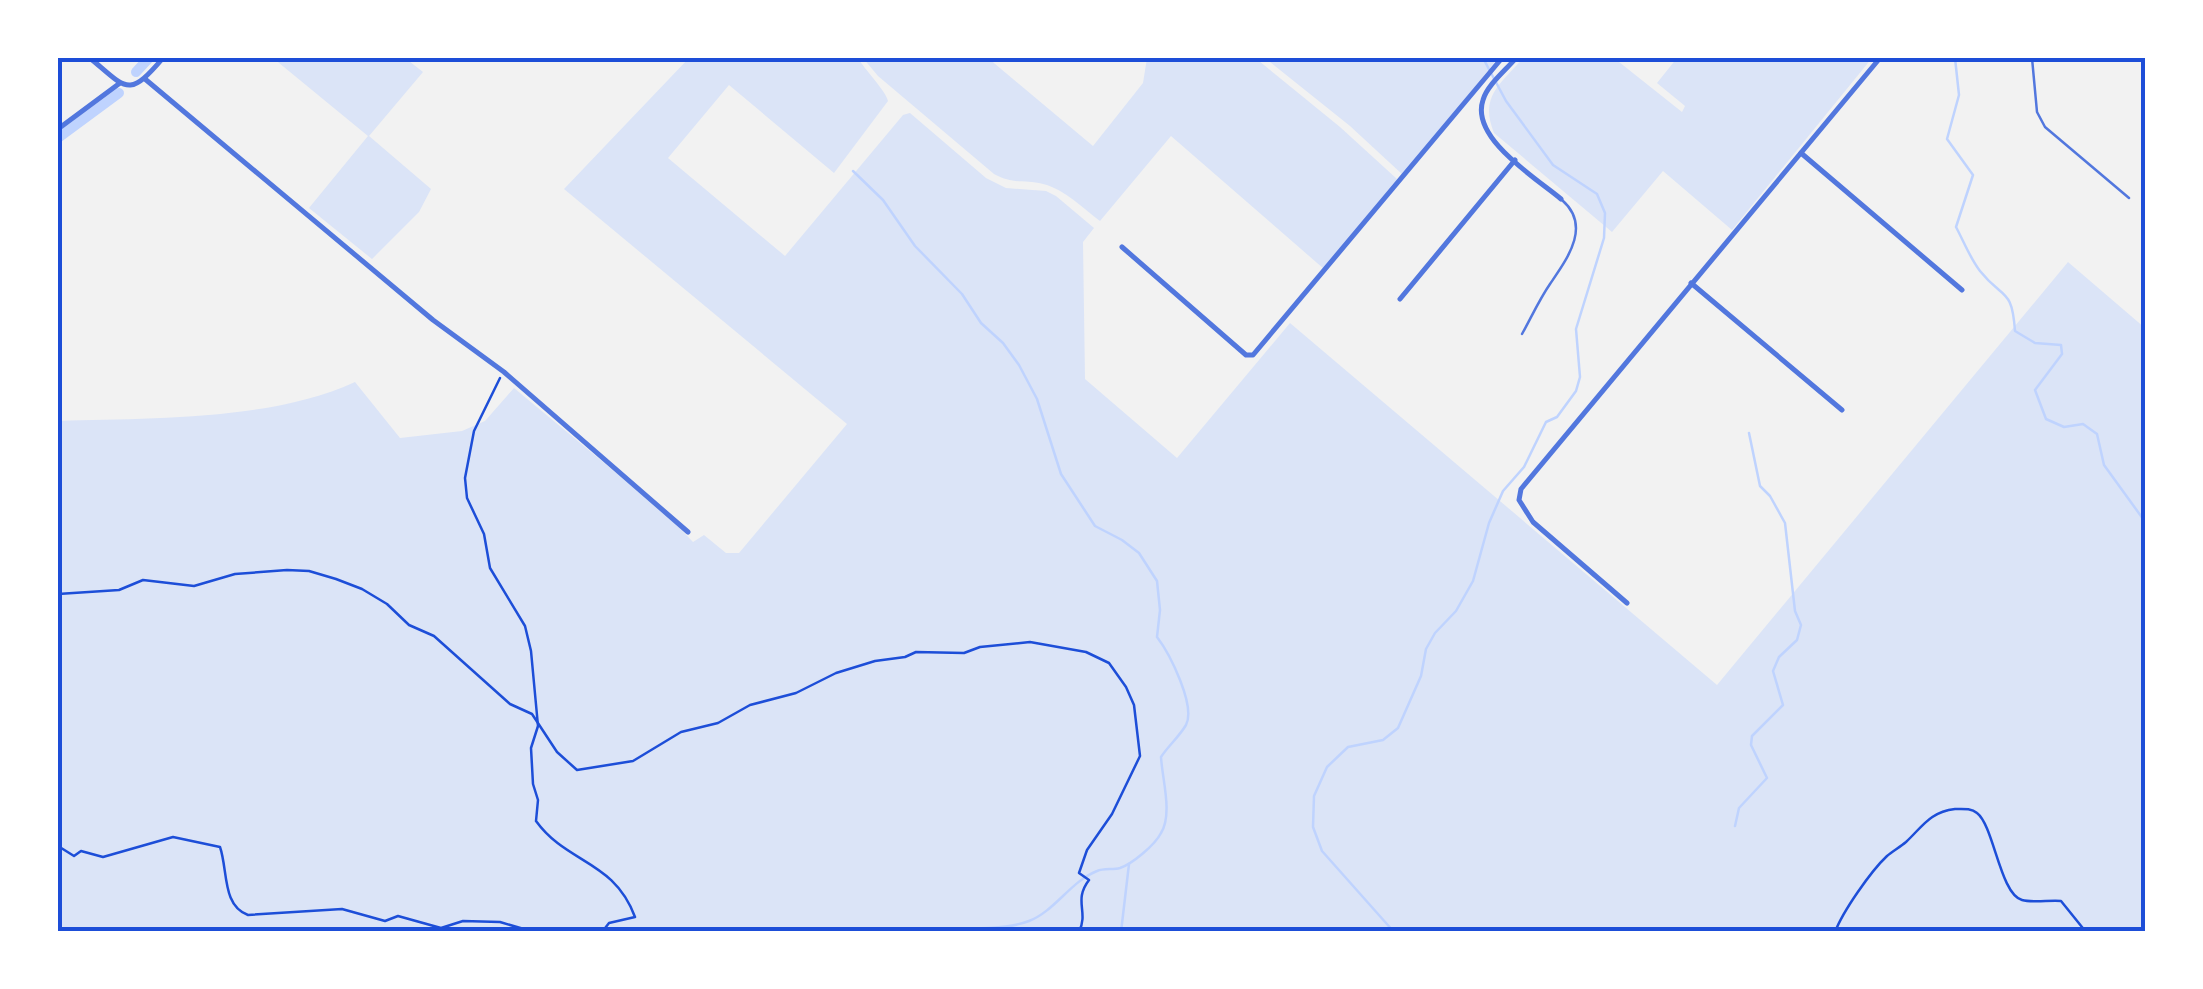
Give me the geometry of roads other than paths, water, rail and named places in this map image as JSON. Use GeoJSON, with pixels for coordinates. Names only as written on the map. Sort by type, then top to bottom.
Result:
{"type":"FeatureCollection","features":[{"type":"Feature","properties":{"kind":"street"},"geometry":{"type":"LineString","coordinates":[[90,58],[120,83],[132,86],[145,79],[163,58]]}},
{"type":"Feature","properties":{"kind":"street"},"geometry":{"type":"LineString","coordinates":[[1122,248],[1246,355],[1252,355],[1502,58]]}},
{"type":"Feature","properties":{"kind":"street"},"geometry":{"type":"LineString","coordinates":[[1516,58],[1483,99],[1481,118],[1488,134],[1561,199]]}},
{"type":"Feature","properties":{"kind":"street"},"geometry":{"type":"LineString","coordinates":[[1627,603],[1533,522],[1519,500],[1521,489],[1880,58]]}},
{"type":"Feature","properties":{"kind":"street"},"geometry":{"type":"LineString","coordinates":[[145,79],[432,320],[504,372],[688,532]]}},
{"type":"Feature","properties":{"kind":"street"},"geometry":{"type":"LineString","coordinates":[[58,129],[120,83]]}},
{"type":"Feature","properties":{"kind":"street"},"geometry":{"type":"LineString","coordinates":[[1801,152],[1962,290]]}},
{"type":"Feature","properties":{"kind":"street"},"geometry":{"type":"LineString","coordinates":[[1400,298],[1515,160]]}},
{"type":"Feature","properties":{"kind":"street"},"geometry":{"type":"LineString","coordinates":[[1691,283],[1842,410]]}},
{"type":"Feature","properties":{"kind":"lane"},"geometry":{"type":"LineString","coordinates":[[2032,58],[2037,112],[2046,127],[2130,198]]}},
{"type":"Feature","properties":{"kind":"lane"},"geometry":{"type":"LineString","coordinates":[[1522,334],[1564,266],[1574,240],[1577,220],[1561,199]]}},
{"type":"Feature","properties":{"kind":"waterway"},"geometry":{"type":"LineString","coordinates":[[136,72],[149,58]]}},
{"type":"Feature","properties":{"kind":"waterway"},"geometry":{"type":"LineString","coordinates":[[1394,932],[1322,851],[1313,827],[1314,796],[1327,767],[1348,747],[1383,740],[1398,728],[1421,676],[1426,649],[1456,611],[1473,581],[1489,523],[1503,491],[1524,467],[1546,422],[1557,417],[1576,391],[1580,377],[1576,329],[1604,238],[1605,213],[1597,194],[1553,165],[1506,101],[1483,58]]}},
{"type":"Feature","properties":{"kind":"waterway"},"geometry":{"type":"LineString","coordinates":[[1955,58],[1959,95],[1947,139],[1973,175],[1956,227],[1980,271],[2009,300],[2015,331],[2035,343],[2061,345],[2062,354],[2035,390],[2046,419],[2064,427],[2083,424],[2097,434],[2104,465],[2146,523]]}},
{"type":"Feature","properties":{"kind":"waterway"},"geometry":{"type":"LineString","coordinates":[[58,138],[119,93]]}},
{"type":"Feature","properties":{"kind":"waterway"},"geometry":{"type":"LineString","coordinates":[[853,171],[883,200],[915,246],[1003,343],[1037,399],[1061,474],[1095,526],[1139,553],[1157,581],[1157,637],[1175,667],[1188,706],[1186,725],[1161,757],[1166,816],[1161,833],[1149,848],[1125,866],[1088,876],[1029,921],[945,932]]}},
{"type":"Feature","properties":{"kind":"waterway"},"geometry":{"type":"LineString","coordinates":[[1735,826],[1739,808],[1767,778],[1751,745],[1752,736],[1783,705],[1773,671],[1779,657],[1797,640],[1801,625],[1795,611],[1785,523],[1760,486],[1749,433]]}},
{"type":"Feature","properties":{"kind":"waterway"},"geometry":{"type":"LineString","coordinates":[[1121,932],[1129,864]]}}]}
